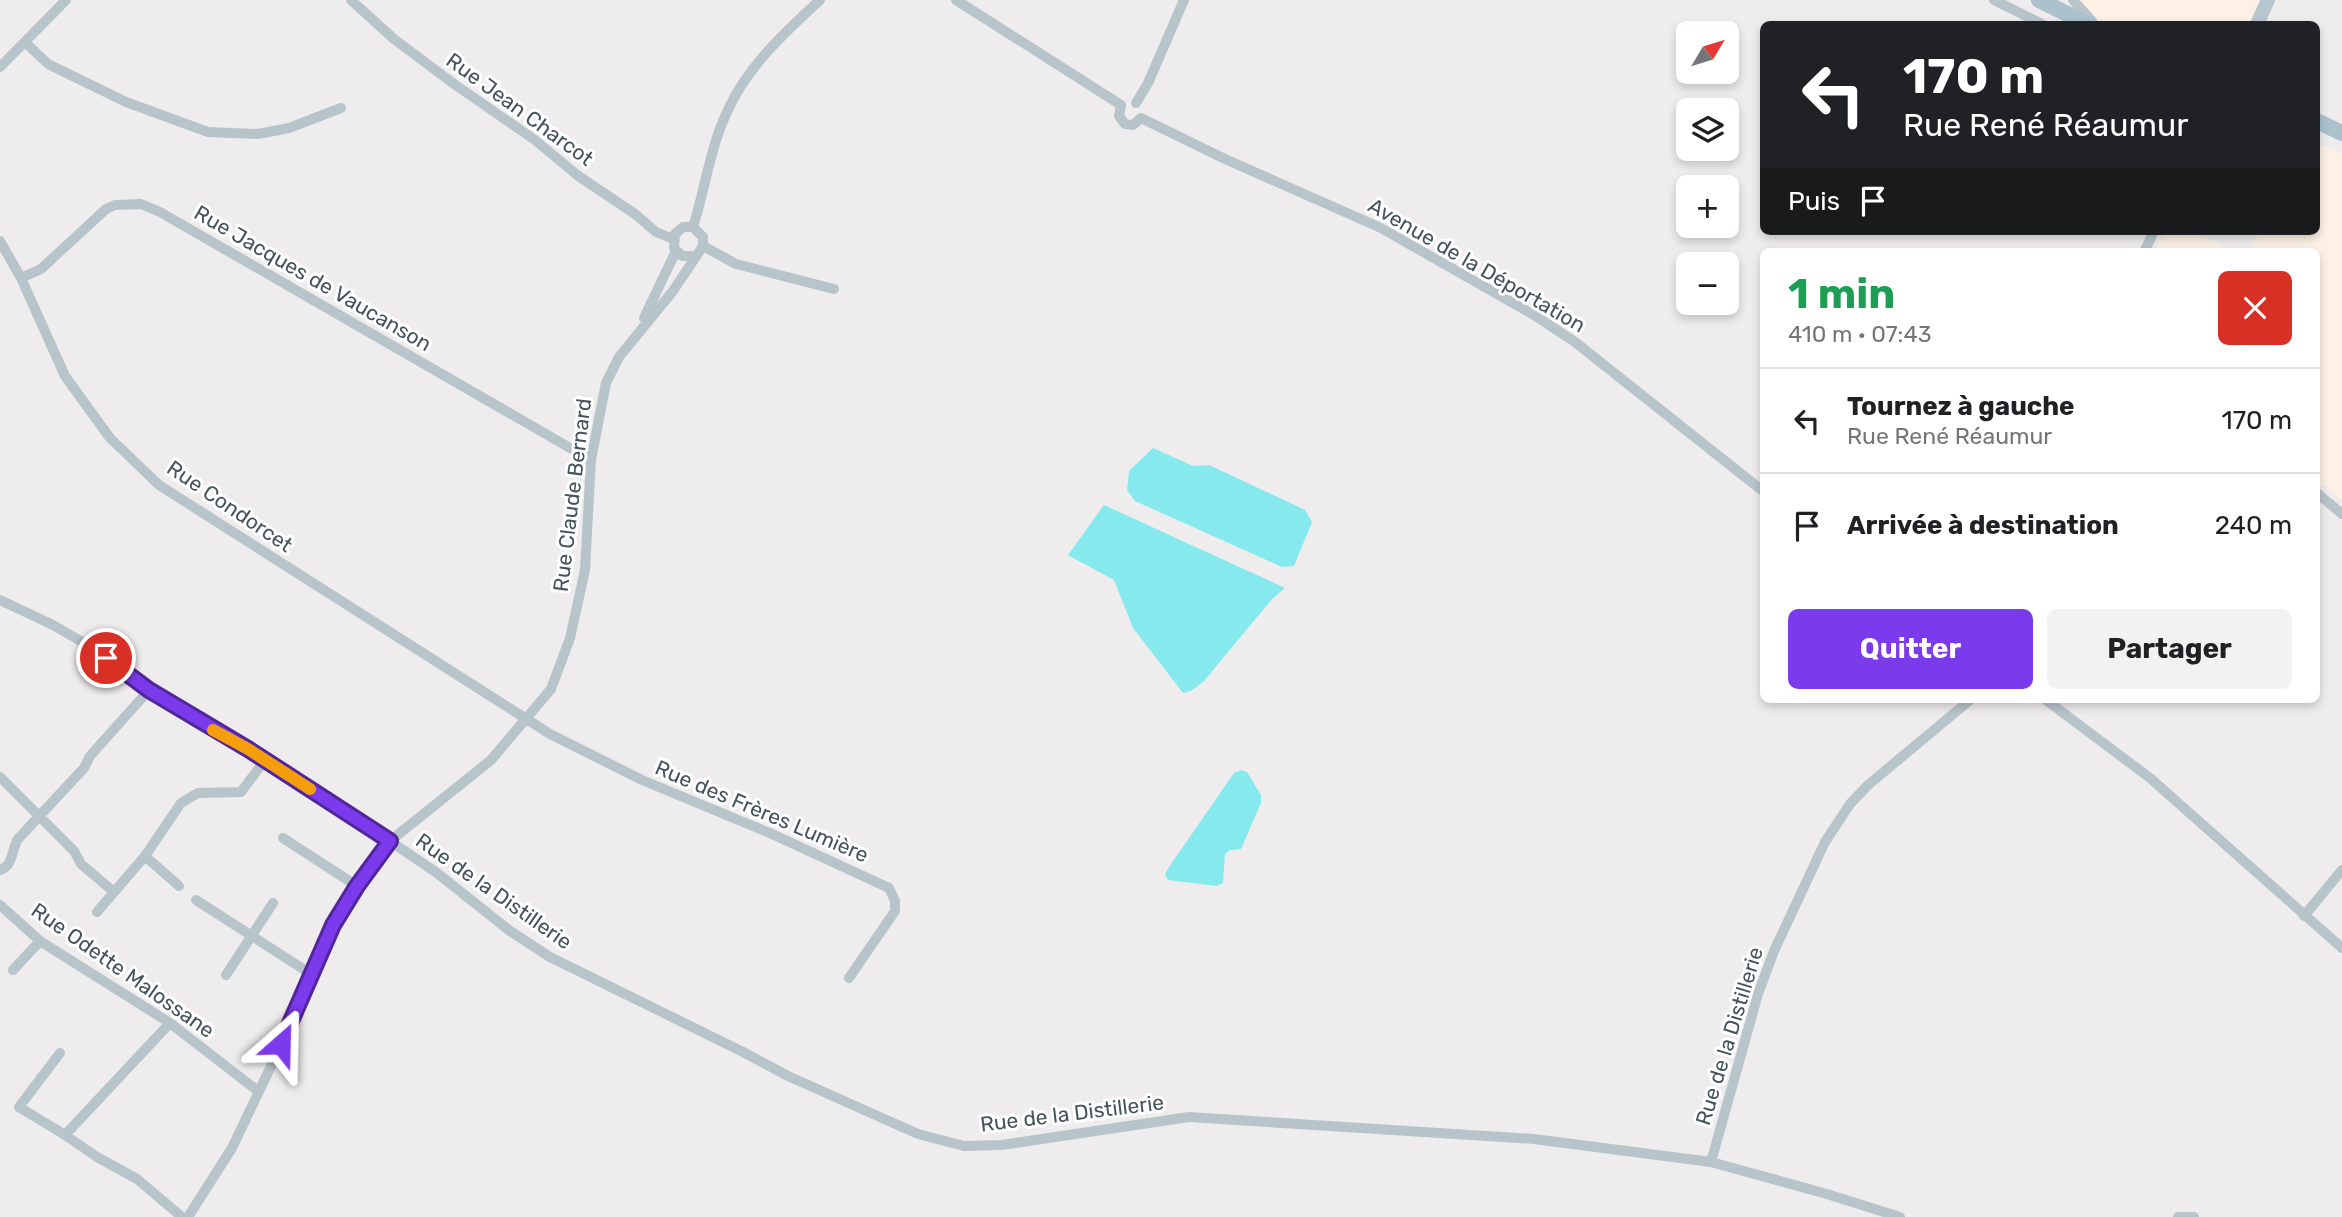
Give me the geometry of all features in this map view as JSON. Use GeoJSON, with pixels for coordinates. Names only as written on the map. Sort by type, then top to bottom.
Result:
{"type":"FeatureCollection","features":[{"type":"Feature","properties":{"kind":"main road"},"geometry":{"type":"LineString","coordinates":[[2039,0],[2088,21]]}},
{"type":"Feature","properties":{"kind":"main road"},"geometry":{"type":"LineString","coordinates":[[2320,122],[2342,133]]}},
{"type":"Feature","properties":{"kind":"main road"},"geometry":{"type":"LineString","coordinates":[[2320,133],[2342,141]]}},
{"type":"Feature","properties":{"kind":"street"},"geometry":{"type":"LineString","coordinates":[[0,68],[66,0]]}},
{"type":"Feature","properties":{"kind":"street","name":"Rue Jean Charcot"},"geometry":{"type":"LineString","coordinates":[[351,0],[394,39],[454,84],[536,140],[577,175],[635,214],[656,232],[673,239]]}},
{"type":"Feature","properties":{"kind":"street"},"geometry":{"type":"LineString","coordinates":[[694,227],[718,137],[737,92],[775,43],[820,0]]}},
{"type":"Feature","properties":{"kind":"street"},"geometry":{"type":"LineString","coordinates":[[956,0],[1121,105]]}},
{"type":"Feature","properties":{"kind":"street"},"geometry":{"type":"LineString","coordinates":[[1136,103],[1148,83],[1184,0]]}},
{"type":"Feature","properties":{"kind":"street"},"geometry":{"type":"LineString","coordinates":[[1994,0],[2036,21]]}},
{"type":"Feature","properties":{"kind":"street"},"geometry":{"type":"LineString","coordinates":[[2073,0],[2091,21]]}},
{"type":"Feature","properties":{"kind":"street"},"geometry":{"type":"LineString","coordinates":[[2258,21],[2268,0]]}},
{"type":"Feature","properties":{"kind":"street"},"geometry":{"type":"LineString","coordinates":[[25,42],[48,64],[126,102],[208,132],[258,134],[289,128],[341,108]]}},
{"type":"Feature","properties":{"kind":"street"},"geometry":{"type":"LineString","coordinates":[[1126,102],[1136,103],[1142,110],[1141,118],[1133,125],[1125,124],[1119,116],[1121,105],[1126,102]]}},
{"type":"Feature","properties":{"kind":"street","name":"Avenue de la Déportation"},"geometry":{"type":"LineString","coordinates":[[1141,118],[1225,159],[1381,228],[1534,315],[1575,342],[1760,489]]}},
{"type":"Feature","properties":{"kind":"street","name":"Rue Jacques de Vaucanson"},"geometry":{"type":"LineString","coordinates":[[21,278],[41,269],[106,209],[115,205],[141,204],[223,248],[591,460]]}},
{"type":"Feature","properties":{"kind":"street"},"geometry":{"type":"LineString","coordinates":[[632,339],[662,285],[676,251],[673,239],[683,227],[694,227],[701,233],[703,246],[736,264],[834,289]]}},
{"type":"Feature","properties":{"kind":"street","name":"Rue Condorcet"},"geometry":{"type":"LineString","coordinates":[[0,241],[21,278],[65,376],[110,438],[159,485],[526,719]]}},
{"type":"Feature","properties":{"kind":"street"},"geometry":{"type":"LineString","coordinates":[[632,339],[673,290],[703,246]]}},
{"type":"Feature","properties":{"kind":"street"},"geometry":{"type":"LineString","coordinates":[[676,251],[688,257],[694,256]]}},
{"type":"Feature","properties":{"kind":"street","name":"Rue Claude Bernard"},"geometry":{"type":"LineString","coordinates":[[185,1217],[232,1148],[293,1020],[333,925],[357,886],[390,841],[491,760],[551,689],[570,638],[585,570],[591,460],[606,383],[632,339]]}},
{"type":"Feature","properties":{"kind":"street"},"geometry":{"type":"LineString","coordinates":[[2320,496],[2342,514]]}},
{"type":"Feature","properties":{"kind":"street","name":"Rue de la Distillerie"},"geometry":{"type":"LineString","coordinates":[[0,600],[53,625],[91,647],[149,690],[265,760],[390,841],[437,873],[510,931],[550,957],[789,1076],[918,1134],[964,1146],[1002,1145],[1189,1117],[1534,1139],[1710,1162],[1900,1217]]}},
{"type":"Feature","properties":{"kind":"street"},"geometry":{"type":"LineString","coordinates":[[0,870],[12,861],[12,849],[18,839],[84,768],[90,756],[149,690]]}},
{"type":"Feature","properties":{"kind":"street","name":"Rue de la Distillerie"},"geometry":{"type":"LineString","coordinates":[[1710,1162],[1762,983],[1825,842],[1850,804],[1868,785],[1966,703]]}},
{"type":"Feature","properties":{"kind":"street"},"geometry":{"type":"LineString","coordinates":[[2050,703],[2150,778],[2342,948]]}},
{"type":"Feature","properties":{"kind":"street","name":"Rue des Frères Lumière"},"geometry":{"type":"LineString","coordinates":[[526,719],[550,734],[642,780],[772,834],[889,888],[895,901],[895,911],[849,978]]}},
{"type":"Feature","properties":{"kind":"street"},"geometry":{"type":"LineString","coordinates":[[97,912],[145,856],[181,803],[198,793],[241,792],[265,760]]}},
{"type":"Feature","properties":{"kind":"street"},"geometry":{"type":"LineString","coordinates":[[0,777],[74,851],[81,864],[114,892]]}},
{"type":"Feature","properties":{"kind":"street"},"geometry":{"type":"LineString","coordinates":[[283,838],[357,886]]}},
{"type":"Feature","properties":{"kind":"street"},"geometry":{"type":"LineString","coordinates":[[145,856],[179,886]]}},
{"type":"Feature","properties":{"kind":"street"},"geometry":{"type":"LineString","coordinates":[[2304,916],[2342,870]]}},
{"type":"Feature","properties":{"kind":"street"},"geometry":{"type":"LineString","coordinates":[[196,900],[311,974]]}},
{"type":"Feature","properties":{"kind":"street"},"geometry":{"type":"LineString","coordinates":[[226,975],[273,903]]}},
{"type":"Feature","properties":{"kind":"street","name":"Rue Odette Malossane"},"geometry":{"type":"LineString","coordinates":[[0,905],[40,941],[170,1023],[258,1091]]}},
{"type":"Feature","properties":{"kind":"street"},"geometry":{"type":"LineString","coordinates":[[13,970],[40,941]]}},
{"type":"Feature","properties":{"kind":"street"},"geometry":{"type":"LineString","coordinates":[[65,1135],[170,1023]]}},
{"type":"Feature","properties":{"kind":"street"},"geometry":{"type":"LineString","coordinates":[[60,1053],[19,1107],[137,1179],[173,1212],[185,1217]]}},
{"type":"Feature","properties":{"kind":"street"},"geometry":{"type":"LineString","coordinates":[[2178,1217],[2194,1217]]}},
{"type":"Feature","properties":{"kind":"shaded area"},"geometry":{"type":"Polygon","coordinates":[[[2078,0],[2263,0],[2254,21],[2104,21],[2089,14],[2078,0]]]}},
{"type":"Feature","properties":{"kind":"shaded area"},"geometry":{"type":"Polygon","coordinates":[[[2320,144],[2342,153],[2342,500],[2324,485],[2320,486],[2320,248],[2250,248],[2258,235],[2320,235],[2320,144]]]}},
{"type":"Feature","properties":{"kind":"shaded area"},"geometry":{"type":"Polygon","coordinates":[[[2163,235],[2201,235],[2227,248],[2156,248],[2163,235]]]}},
{"type":"Feature","properties":{"kind":"water"},"geometry":{"type":"Polygon","coordinates":[[[1153,448],[1193,466],[1209,465],[1305,510],[1312,522],[1294,566],[1282,567],[1135,501],[1127,490],[1129,471],[1153,448]]]}},
{"type":"Feature","properties":{"kind":"water"},"geometry":{"type":"Polygon","coordinates":[[[1104,505],[1285,588],[1272,599],[1204,681],[1191,691],[1183,693],[1133,628],[1114,580],[1068,555],[1104,505]]]}},
{"type":"Feature","properties":{"kind":"water"},"geometry":{"type":"Polygon","coordinates":[[[1241,770],[1247,772],[1261,795],[1261,803],[1241,849],[1230,850],[1225,854],[1223,883],[1217,886],[1168,880],[1165,874],[1169,867],[1234,773],[1241,770]]]}},
{"type":"Feature","properties":{"kind":"slow traffic"},"geometry":{"type":"LineString","coordinates":[[213,730],[310,789]]}},
{"type":"Feature","properties":{"kind":"route"},"geometry":{"type":"LineString","coordinates":[[106,658],[149,690],[248,749],[390,841],[333,925],[281,1044]]}}]}
